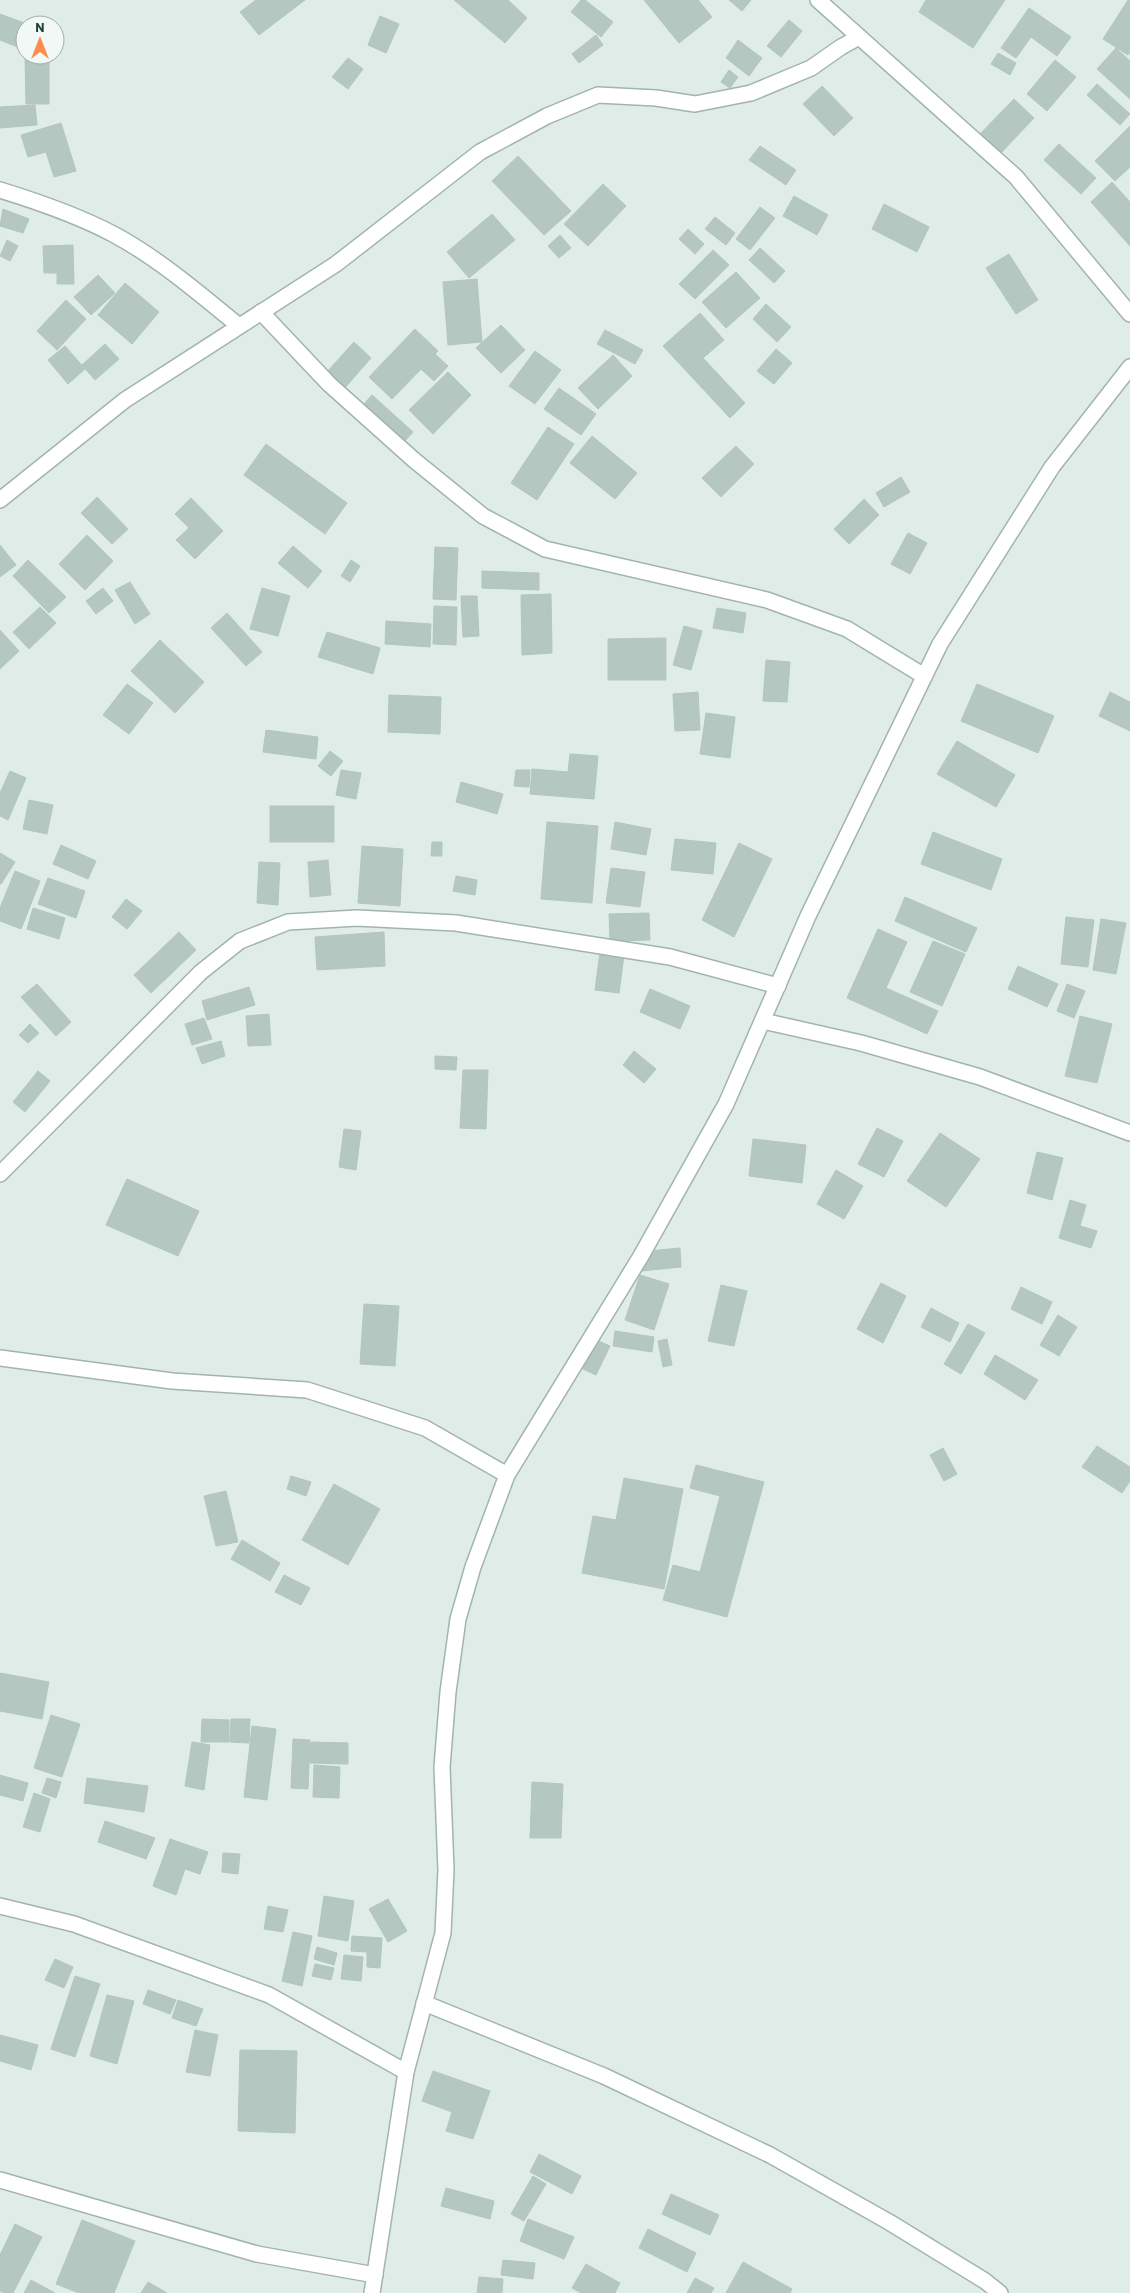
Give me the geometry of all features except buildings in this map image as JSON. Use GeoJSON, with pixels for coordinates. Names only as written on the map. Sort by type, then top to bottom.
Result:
{"type":"FeatureCollection","features":[{"type":"Feature","properties":{"kind":"street"},"geometry":{"type":"LineString","coordinates":[[818,0],[1016,177],[1130,314]]}},
{"type":"Feature","properties":{"kind":"street"},"geometry":{"type":"LineString","coordinates":[[0,500],[125,400],[336,264],[480,152],[548,116],[598,95],[656,98],[695,104],[751,94],[811,68],[859,37]]}},
{"type":"Feature","properties":{"kind":"street"},"geometry":{"type":"LineString","coordinates":[[0,190],[52,206],[114,235],[181,279],[239,326]]}},
{"type":"Feature","properties":{"kind":"street"},"geometry":{"type":"LineString","coordinates":[[261,312],[329,384],[414,460],[483,516],[545,549],[767,600],[847,629],[924,676]]}},
{"type":"Feature","properties":{"kind":"street"},"geometry":{"type":"LineString","coordinates":[[372,2293],[406,2072],[444,1933],[446,1870],[442,1767],[448,1692],[458,1619],[473,1567],[507,1475],[641,1256],[726,1104],[808,916],[940,644],[1052,467],[1130,367]]}},
{"type":"Feature","properties":{"kind":"street"},"geometry":{"type":"LineString","coordinates":[[0,1174],[201,972],[240,941],[288,922],[357,918],[456,923],[670,957],[778,986]]}},
{"type":"Feature","properties":{"kind":"street"},"geometry":{"type":"LineString","coordinates":[[763,1021],[861,1043],[980,1077],[1130,1133]]}},
{"type":"Feature","properties":{"kind":"street"},"geometry":{"type":"LineString","coordinates":[[0,1358],[172,1381],[307,1390],[425,1428],[507,1475]]}},
{"type":"Feature","properties":{"kind":"street"},"geometry":{"type":"LineString","coordinates":[[0,1906],[74,1924],[269,1995],[406,2072]]}},
{"type":"Feature","properties":{"kind":"street"},"geometry":{"type":"LineString","coordinates":[[424,2003],[604,2076],[770,2155],[889,2222],[985,2281],[1000,2293]]}},
{"type":"Feature","properties":{"kind":"street"},"geometry":{"type":"LineString","coordinates":[[0,2180],[257,2254],[375,2274]]}}]}
